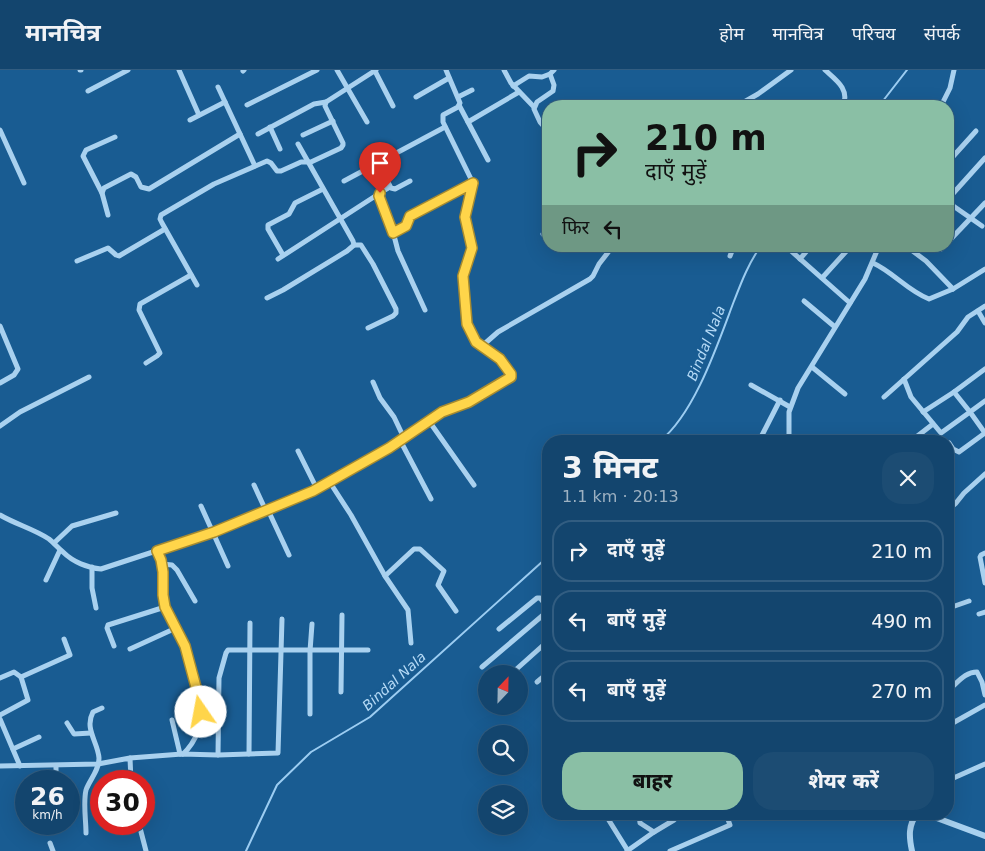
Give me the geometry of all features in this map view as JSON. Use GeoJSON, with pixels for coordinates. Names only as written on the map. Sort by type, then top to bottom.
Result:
{"type":"FeatureCollection","features":[{"type":"Feature","properties":{"kind":"street"},"geometry":{"type":"LineString","coordinates":[[88,91],[128,70]]}},
{"type":"Feature","properties":{"kind":"street"},"geometry":{"type":"LineString","coordinates":[[179,70],[199,115]]}},
{"type":"Feature","properties":{"kind":"street"},"geometry":{"type":"LineString","coordinates":[[247,105],[317,70]]}},
{"type":"Feature","properties":{"kind":"street"},"geometry":{"type":"LineString","coordinates":[[337,70],[367,122]]}},
{"type":"Feature","properties":{"kind":"street"},"geometry":{"type":"LineString","coordinates":[[258,134],[314,104],[326,102],[376,70],[393,106]]}},
{"type":"Feature","properties":{"kind":"street"},"geometry":{"type":"LineString","coordinates":[[446,70],[458,97],[459,105],[488,160]]}},
{"type":"Feature","properties":{"kind":"street"},"geometry":{"type":"LineString","coordinates":[[504,70],[513,86],[534,107],[534,111],[542,124]]}},
{"type":"Feature","properties":{"kind":"street"},"geometry":{"type":"LineString","coordinates":[[747,100],[766,89],[790,70]]}},
{"type":"Feature","properties":{"kind":"street"},"geometry":{"type":"LineString","coordinates":[[824,70],[842,86],[844,100]]}},
{"type":"Feature","properties":{"kind":"street"},"geometry":{"type":"LineString","coordinates":[[944,100],[950,88],[954,70]]}},
{"type":"Feature","properties":{"kind":"street"},"geometry":{"type":"LineString","coordinates":[[513,86],[529,76],[542,77],[552,72],[553,91],[534,107]]}},
{"type":"Feature","properties":{"kind":"street"},"geometry":{"type":"LineString","coordinates":[[416,97],[449,78]]}},
{"type":"Feature","properties":{"kind":"street"},"geometry":{"type":"LineString","coordinates":[[218,87],[255,166]]}},
{"type":"Feature","properties":{"kind":"street"},"geometry":{"type":"LineString","coordinates":[[458,97],[472,90]]}},
{"type":"Feature","properties":{"kind":"street"},"geometry":{"type":"LineString","coordinates":[[468,122],[519,92]]}},
{"type":"Feature","properties":{"kind":"street"},"geometry":{"type":"LineString","coordinates":[[190,120],[225,102]]}},
{"type":"Feature","properties":{"kind":"street"},"geometry":{"type":"LineString","coordinates":[[197,285],[160,219],[164,212],[214,184],[268,161],[279,171],[301,162],[309,163],[342,147],[343,142],[325,106],[326,102]]}},
{"type":"Feature","properties":{"kind":"street"},"geometry":{"type":"LineString","coordinates":[[0,515],[46,538],[74,561],[101,568],[214,532],[317,489],[402,439],[442,412],[469,402],[511,377],[511,374],[500,359],[476,342],[467,324],[463,280],[465,268],[472,252],[465,217],[473,183],[445,127],[443,115],[459,105]]}},
{"type":"Feature","properties":{"kind":"street"},"geometry":{"type":"LineString","coordinates":[[303,135],[333,121]]}},
{"type":"Feature","properties":{"kind":"street"},"geometry":{"type":"LineString","coordinates":[[270,127],[280,150]]}},
{"type":"Feature","properties":{"kind":"street"},"geometry":{"type":"LineString","coordinates":[[344,181],[445,127]]}},
{"type":"Feature","properties":{"kind":"street"},"geometry":{"type":"LineString","coordinates":[[0,130],[2,140],[24,183]]}},
{"type":"Feature","properties":{"kind":"street"},"geometry":{"type":"LineString","coordinates":[[954,155],[976,131]]}},
{"type":"Feature","properties":{"kind":"street"},"geometry":{"type":"LineString","coordinates":[[102,193],[104,188],[131,174],[141,188],[148,189],[240,134]]}},
{"type":"Feature","properties":{"kind":"street"},"geometry":{"type":"LineString","coordinates":[[108,215],[102,193],[83,156],[86,150],[115,137]]}},
{"type":"Feature","properties":{"kind":"street"},"geometry":{"type":"LineString","coordinates":[[298,144],[354,245]]}},
{"type":"Feature","properties":{"kind":"street"},"geometry":{"type":"LineString","coordinates":[[954,192],[985,158]]}},
{"type":"Feature","properties":{"kind":"street"},"geometry":{"type":"LineString","coordinates":[[378,162],[390,187],[395,189],[410,181]]}},
{"type":"Feature","properties":{"kind":"street"},"geometry":{"type":"LineString","coordinates":[[393,233],[406,226],[410,216],[473,183]]}},
{"type":"Feature","properties":{"kind":"street"},"geometry":{"type":"LineString","coordinates":[[278,259],[390,187]]}},
{"type":"Feature","properties":{"kind":"street"},"geometry":{"type":"LineString","coordinates":[[283,255],[268,229],[268,225],[288,214],[296,203],[323,189]]}},
{"type":"Feature","properties":{"kind":"street"},"geometry":{"type":"LineString","coordinates":[[380,193],[379,196],[400,257],[425,310]]}},
{"type":"Feature","properties":{"kind":"street"},"geometry":{"type":"LineString","coordinates":[[954,236],[985,203]]}},
{"type":"Feature","properties":{"kind":"street"},"geometry":{"type":"LineString","coordinates":[[954,207],[982,226]]}},
{"type":"Feature","properties":{"kind":"street"},"geometry":{"type":"LineString","coordinates":[[77,261],[108,248],[119,256],[165,229]]}},
{"type":"Feature","properties":{"kind":"street"},"geometry":{"type":"LineString","coordinates":[[266,298],[287,288],[354,245],[361,245],[396,309],[396,313],[392,316],[368,328]]}},
{"type":"Feature","properties":{"kind":"street"},"geometry":{"type":"LineString","coordinates":[[482,346],[498,332],[590,279],[609,252]]}},
{"type":"Feature","properties":{"kind":"street"},"geometry":{"type":"LineString","coordinates":[[730,256],[732,252]]}},
{"type":"Feature","properties":{"kind":"street"},"geometry":{"type":"LineString","coordinates":[[792,252],[850,304]]}},
{"type":"Feature","properties":{"kind":"street"},"geometry":{"type":"LineString","coordinates":[[800,258],[806,252]]}},
{"type":"Feature","properties":{"kind":"street"},"geometry":{"type":"LineString","coordinates":[[822,278],[846,252]]}},
{"type":"Feature","properties":{"kind":"street"},"geometry":{"type":"LineString","coordinates":[[789,435],[790,407],[799,385],[850,304],[873,263],[877,252]]}},
{"type":"Feature","properties":{"kind":"street"},"geometry":{"type":"LineString","coordinates":[[914,252],[926,261],[953,289]]}},
{"type":"Feature","properties":{"kind":"street"},"geometry":{"type":"LineString","coordinates":[[873,263],[927,298],[933,298],[953,289],[985,270]]}},
{"type":"Feature","properties":{"kind":"street"},"geometry":{"type":"LineString","coordinates":[[146,363],[158,356],[160,352],[139,310],[140,304],[191,275]]}},
{"type":"Feature","properties":{"kind":"street"},"geometry":{"type":"LineString","coordinates":[[804,301],[835,327]]}},
{"type":"Feature","properties":{"kind":"street"},"geometry":{"type":"LineString","coordinates":[[884,397],[957,332],[968,317],[985,306]]}},
{"type":"Feature","properties":{"kind":"street"},"geometry":{"type":"LineString","coordinates":[[978,311],[985,323]]}},
{"type":"Feature","properties":{"kind":"street"},"geometry":{"type":"LineString","coordinates":[[0,326],[18,369],[14,375],[0,383]]}},
{"type":"Feature","properties":{"kind":"street"},"geometry":{"type":"LineString","coordinates":[[812,367],[845,394]]}},
{"type":"Feature","properties":{"kind":"street"},"geometry":{"type":"LineString","coordinates":[[924,412],[985,369]]}},
{"type":"Feature","properties":{"kind":"street"},"geometry":{"type":"LineString","coordinates":[[0,426],[27,408],[89,377]]}},
{"type":"Feature","properties":{"kind":"street"},"geometry":{"type":"LineString","coordinates":[[904,379],[908,393],[941,433],[985,401]]}},
{"type":"Feature","properties":{"kind":"street"},"geometry":{"type":"LineString","coordinates":[[373,382],[380,398],[391,410],[402,439],[431,499]]}},
{"type":"Feature","properties":{"kind":"street"},"geometry":{"type":"LineString","coordinates":[[751,384],[790,407]]}},
{"type":"Feature","properties":{"kind":"street"},"geometry":{"type":"LineString","coordinates":[[954,392],[985,433],[959,452],[954,450]]}},
{"type":"Feature","properties":{"kind":"street"},"geometry":{"type":"LineString","coordinates":[[762,435],[780,400]]}},
{"type":"Feature","properties":{"kind":"street"},"geometry":{"type":"LineString","coordinates":[[429,421],[474,485]]}},
{"type":"Feature","properties":{"kind":"street"},"geometry":{"type":"LineString","coordinates":[[919,435],[934,424]]}},
{"type":"Feature","properties":{"kind":"street"},"geometry":{"type":"LineString","coordinates":[[298,452],[317,489]]}},
{"type":"Feature","properties":{"kind":"street"},"geometry":{"type":"LineString","coordinates":[[954,505],[985,474]]}},
{"type":"Feature","properties":{"kind":"street"},"geometry":{"type":"LineString","coordinates":[[329,481],[351,515],[385,576],[408,610],[411,643]]}},
{"type":"Feature","properties":{"kind":"street"},"geometry":{"type":"LineString","coordinates":[[254,485],[289,556]]}},
{"type":"Feature","properties":{"kind":"street"},"geometry":{"type":"LineString","coordinates":[[201,506],[228,566]]}},
{"type":"Feature","properties":{"kind":"street"},"geometry":{"type":"LineString","coordinates":[[54,543],[72,526],[116,513]]}},
{"type":"Feature","properties":{"kind":"street"},"geometry":{"type":"LineString","coordinates":[[385,576],[414,550],[420,548],[444,571],[438,584],[456,611]]}},
{"type":"Feature","properties":{"kind":"street"},"geometry":{"type":"LineString","coordinates":[[46,580],[60,550]]}},
{"type":"Feature","properties":{"kind":"street"},"geometry":{"type":"LineString","coordinates":[[157,551],[162,564],[165,607],[186,650],[201,706],[199,728],[195,739],[189,748],[181,754]]}},
{"type":"Feature","properties":{"kind":"street"},"geometry":{"type":"LineString","coordinates":[[985,553],[980,557],[985,583]]}},
{"type":"Feature","properties":{"kind":"street"},"geometry":{"type":"LineString","coordinates":[[162,564],[172,566],[177,570],[195,601]]}},
{"type":"Feature","properties":{"kind":"street"},"geometry":{"type":"LineString","coordinates":[[92,567],[92,588],[96,608]]}},
{"type":"Feature","properties":{"kind":"street"},"geometry":{"type":"LineString","coordinates":[[499,629],[537,598],[542,600]]}},
{"type":"Feature","properties":{"kind":"street"},"geometry":{"type":"LineString","coordinates":[[954,606],[969,601]]}},
{"type":"Feature","properties":{"kind":"street"},"geometry":{"type":"LineString","coordinates":[[114,646],[107,628],[108,625],[165,607]]}},
{"type":"Feature","properties":{"kind":"street"},"geometry":{"type":"LineString","coordinates":[[341,692],[342,615]]}},
{"type":"Feature","properties":{"kind":"street"},"geometry":{"type":"LineString","coordinates":[[484,665],[542,616]]}},
{"type":"Feature","properties":{"kind":"street"},"geometry":{"type":"LineString","coordinates":[[0,766],[98,764],[130,758],[181,754],[275,754],[279,751],[282,619]]}},
{"type":"Feature","properties":{"kind":"street"},"geometry":{"type":"LineString","coordinates":[[249,754],[250,623]]}},
{"type":"Feature","properties":{"kind":"street"},"geometry":{"type":"LineString","coordinates":[[310,714],[312,624]]}},
{"type":"Feature","properties":{"kind":"street"},"geometry":{"type":"LineString","coordinates":[[130,648],[176,628]]}},
{"type":"Feature","properties":{"kind":"street"},"geometry":{"type":"LineString","coordinates":[[21,677],[70,656],[64,639]]}},
{"type":"Feature","properties":{"kind":"street"},"geometry":{"type":"LineString","coordinates":[[521,665],[542,646]]}},
{"type":"Feature","properties":{"kind":"street"},"geometry":{"type":"LineString","coordinates":[[218,755],[219,678],[226,652],[230,649],[368,650]]}},
{"type":"Feature","properties":{"kind":"street"},"geometry":{"type":"LineString","coordinates":[[0,678],[14,672],[21,677],[28,700],[0,715]]}},
{"type":"Feature","properties":{"kind":"street"},"geometry":{"type":"LineString","coordinates":[[954,684],[964,676],[976,672],[979,673],[985,695]]}},
{"type":"Feature","properties":{"kind":"street"},"geometry":{"type":"LineString","coordinates":[[538,682],[542,678]]}},
{"type":"Feature","properties":{"kind":"street"},"geometry":{"type":"LineString","coordinates":[[954,722],[985,705]]}},
{"type":"Feature","properties":{"kind":"street"},"geometry":{"type":"LineString","coordinates":[[86,834],[86,793],[89,784],[95,776],[98,764],[98,755],[91,733],[91,714],[102,708]]}},
{"type":"Feature","properties":{"kind":"street"},"geometry":{"type":"LineString","coordinates":[[0,719],[20,766]]}},
{"type":"Feature","properties":{"kind":"street"},"geometry":{"type":"LineString","coordinates":[[172,720],[181,754]]}},
{"type":"Feature","properties":{"kind":"street"},"geometry":{"type":"LineString","coordinates":[[67,723],[74,734],[91,733]]}},
{"type":"Feature","properties":{"kind":"street"},"geometry":{"type":"LineString","coordinates":[[13,748],[39,737]]}},
{"type":"Feature","properties":{"kind":"street"},"geometry":{"type":"LineString","coordinates":[[130,758],[131,770]]}},
{"type":"Feature","properties":{"kind":"street"},"geometry":{"type":"LineString","coordinates":[[954,778],[985,764]]}},
{"type":"Feature","properties":{"kind":"street"},"geometry":{"type":"LineString","coordinates":[[609,820],[628,851],[674,820]]}},
{"type":"Feature","properties":{"kind":"street"},"geometry":{"type":"LineString","coordinates":[[639,820],[640,824],[654,832]]}},
{"type":"Feature","properties":{"kind":"street"},"geometry":{"type":"LineString","coordinates":[[670,851],[682,849],[730,825],[728,820]]}},
{"type":"Feature","properties":{"kind":"street"},"geometry":{"type":"LineString","coordinates":[[912,820],[909,833],[912,851]]}},
{"type":"Feature","properties":{"kind":"street"},"geometry":{"type":"LineString","coordinates":[[940,820],[985,836]]}},
{"type":"Feature","properties":{"kind":"street"},"geometry":{"type":"LineString","coordinates":[[142,835],[146,851]]}},
{"type":"Feature","properties":{"kind":"street"},"geometry":{"type":"LineString","coordinates":[[50,843],[52,851]]}},
{"type":"Feature","properties":{"kind":"waterway","name":"Bindal Nala"},"geometry":{"type":"LineString","coordinates":[[884,100],[907,70]]}},
{"type":"Feature","properties":{"kind":"waterway","name":"Bindal Nala"},"geometry":{"type":"LineString","coordinates":[[666,435],[673,429],[695,395],[713,356],[746,273],[757,252]]}},
{"type":"Feature","properties":{"kind":"waterway","name":"Bindal Nala"},"geometry":{"type":"LineString","coordinates":[[246,851],[277,785],[311,752],[370,717],[542,562]]}},
{"type":"Feature","properties":{"kind":"route"},"geometry":{"type":"LineString","coordinates":[[201,712],[185,646],[165,607],[163,572],[157,551],[214,532],[313,491],[389,448],[442,412],[469,402],[511,377],[511,374],[498,357],[478,345],[467,324],[463,276],[472,248],[465,217],[473,183],[410,216],[406,226],[393,233],[379,196],[380,193]]}}]}
